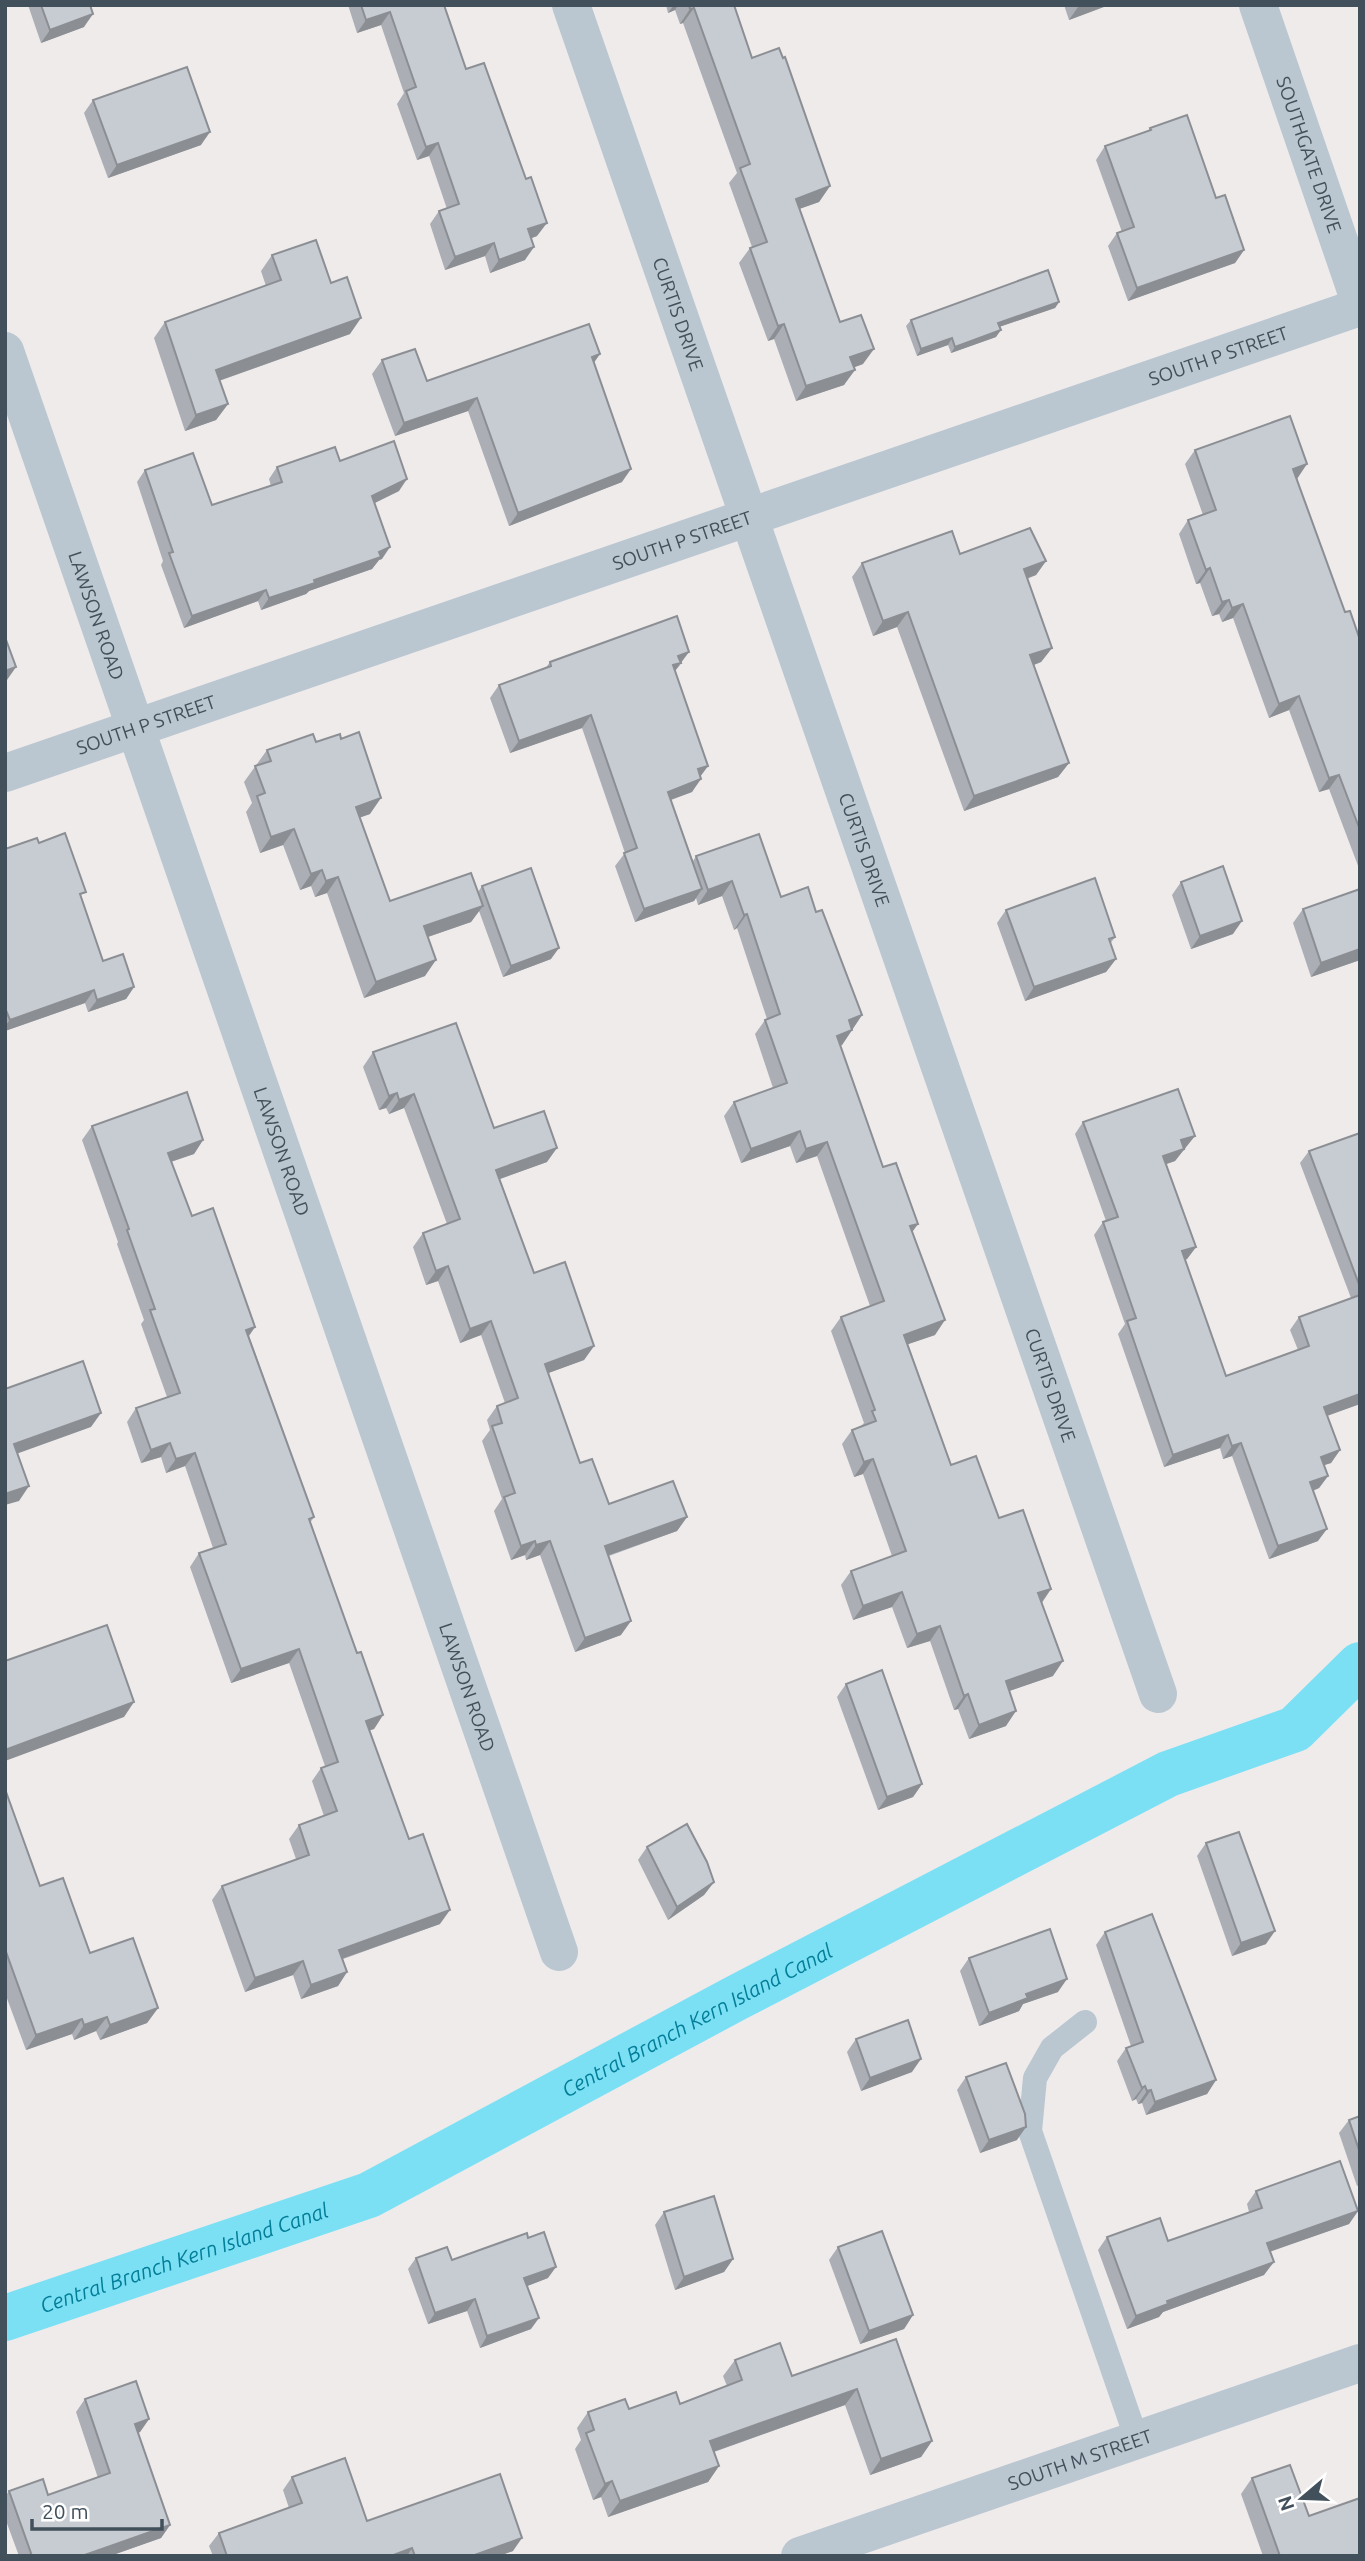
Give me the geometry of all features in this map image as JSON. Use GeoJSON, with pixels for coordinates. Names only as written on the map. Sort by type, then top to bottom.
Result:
{"type":"FeatureCollection","features":[{"type":"Feature","properties":{"kind":"street","name":"CURTIS DRIVE"},"geometry":{"type":"LineString","coordinates":[[571,5],[1158,1694]]}},
{"type":"Feature","properties":{"kind":"street","name":"SOUTHGATE DRIVE"},"geometry":{"type":"LineString","coordinates":[[1258,5],[1360,302]]}},
{"type":"Feature","properties":{"kind":"street","name":"SOUTH P STREET"},"geometry":{"type":"LineString","coordinates":[[5,773],[1360,307]]}},
{"type":"Feature","properties":{"kind":"street","name":"LAWSON ROAD"},"geometry":{"type":"LineString","coordinates":[[5,351],[559,1952]]}},
{"type":"Feature","properties":{"kind":"street","name":"SOUTH M STREET"},"geometry":{"type":"LineString","coordinates":[[800,2556],[1360,2364]]}},
{"type":"Feature","properties":{"kind":"lane"},"geometry":{"type":"LineString","coordinates":[[1085,2022],[1052,2048],[1035,2078],[1030,2131],[1138,2440]]}},
{"type":"Feature","properties":{"kind":"building"},"geometry":{"type":"Polygon","coordinates":[[[41,5],[90,5],[93,14],[50,30],[41,5]]]}},
{"type":"Feature","properties":{"kind":"building"},"geometry":{"type":"Polygon","coordinates":[[[361,5],[444,5],[466,69],[484,63],[526,179],[531,177],[547,223],[528,229],[534,247],[499,260],[494,243],[455,257],[439,211],[459,204],[438,143],[426,147],[406,91],[416,87],[390,12],[366,20],[361,5]]]}},
{"type":"Feature","properties":{"kind":"building"},"geometry":{"type":"Polygon","coordinates":[[[689,5],[734,5],[752,58],[779,48],[783,58],[785,57],[830,186],[796,199],[840,322],[861,315],[874,349],[850,357],[855,370],[806,386],[784,324],[778,326],[750,248],[767,242],[740,168],[750,164],[694,8],[690,9],[689,5]]]}},
{"type":"Feature","properties":{"kind":"building"},"geometry":{"type":"Polygon","coordinates":[[[187,67],[210,132],[117,165],[93,100],[187,67]]]}},
{"type":"Feature","properties":{"kind":"building"},"geometry":{"type":"Polygon","coordinates":[[[1187,115],[1216,198],[1225,195],[1244,250],[1137,288],[1117,233],[1134,227],[1105,146],[1187,115]]]}},
{"type":"Feature","properties":{"kind":"building"},"geometry":{"type":"Polygon","coordinates":[[[316,240],[331,283],[347,277],[361,318],[216,370],[228,404],[196,415],[165,322],[281,280],[272,255],[316,240]]]}},
{"type":"Feature","properties":{"kind":"building"},"geometry":{"type":"Polygon","coordinates":[[[1048,270],[1059,302],[998,323],[1001,330],[955,347],[952,338],[921,349],[911,320],[1048,270]]]}},
{"type":"Feature","properties":{"kind":"building"},"geometry":{"type":"Polygon","coordinates":[[[589,324],[600,354],[592,357],[631,469],[518,513],[477,398],[404,423],[382,360],[415,349],[427,381],[589,324]]]}},
{"type":"Feature","properties":{"kind":"building"},"geometry":{"type":"Polygon","coordinates":[[[1290,416],[1307,464],[1293,469],[1345,612],[1350,611],[1360,640],[1360,830],[1339,775],[1329,778],[1299,696],[1279,704],[1243,604],[1232,608],[1229,600],[1222,602],[1210,568],[1206,570],[1188,520],[1216,510],[1195,450],[1290,416]]]}},
{"type":"Feature","properties":{"kind":"building"},"geometry":{"type":"Polygon","coordinates":[[[394,441],[407,479],[372,496],[390,547],[379,552],[381,557],[269,598],[266,590],[192,616],[169,553],[173,552],[145,470],[193,453],[212,505],[282,482],[277,467],[335,447],[340,461],[394,441]]]}},
{"type":"Feature","properties":{"kind":"building"},"geometry":{"type":"Polygon","coordinates":[[[1030,528],[1046,561],[1024,569],[1052,648],[1030,655],[1069,763],[974,796],[908,612],[883,621],[862,563],[952,531],[960,554],[1030,528]]]}},
{"type":"Feature","properties":{"kind":"building"},"geometry":{"type":"Polygon","coordinates":[[[677,616],[689,652],[678,656],[681,663],[673,665],[708,766],[698,769],[701,779],[668,792],[702,889],[644,909],[624,853],[637,848],[591,715],[519,741],[499,685],[551,666],[550,662],[677,616]]]}},
{"type":"Feature","properties":{"kind":"building"},"geometry":{"type":"Polygon","coordinates":[[[5,637],[16,667],[5,671],[5,637]]]}},
{"type":"Feature","properties":{"kind":"building"},"geometry":{"type":"Polygon","coordinates":[[[359,732],[381,798],[356,807],[390,901],[471,873],[483,906],[424,926],[436,960],[376,982],[338,877],[326,881],[322,870],[311,874],[294,829],[271,837],[257,796],[265,793],[255,766],[271,761],[267,750],[313,734],[316,742],[340,734],[341,739],[359,732]]]}},
{"type":"Feature","properties":{"kind":"building"},"geometry":{"type":"Polygon","coordinates":[[[65,833],[86,892],[80,894],[103,961],[123,954],[134,987],[97,1000],[94,990],[10,1020],[5,1008],[5,849],[37,838],[39,843],[65,833]]]}},
{"type":"Feature","properties":{"kind":"building"},"geometry":{"type":"Polygon","coordinates":[[[759,834],[781,897],[808,887],[816,912],[822,910],[862,1015],[849,1020],[852,1030],[837,1036],[883,1167],[896,1163],[918,1224],[910,1226],[945,1320],[904,1335],[951,1465],[976,1456],[999,1518],[1023,1510],[1051,1589],[1038,1593],[1063,1661],[1006,1681],[1016,1711],[979,1725],[968,1694],[964,1696],[940,1626],[917,1634],[902,1592],[863,1606],[851,1571],[906,1551],[873,1459],[864,1462],[852,1430],[876,1421],[872,1411],[875,1410],[841,1317],[884,1301],[827,1142],[806,1149],[800,1131],[751,1149],[734,1102],[787,1083],[765,1020],[780,1014],[747,914],[744,915],[732,881],[708,890],[696,856],[759,834]]]}},
{"type":"Feature","properties":{"kind":"building"},"geometry":{"type":"Polygon","coordinates":[[[1223,866],[1242,921],[1200,936],[1181,882],[1223,866]]]}},
{"type":"Feature","properties":{"kind":"building"},"geometry":{"type":"Polygon","coordinates":[[[531,868],[559,948],[511,966],[482,886],[531,868]]]}},
{"type":"Feature","properties":{"kind":"building"},"geometry":{"type":"Polygon","coordinates":[[[1095,878],[1115,937],[1109,939],[1116,959],[1034,987],[1006,910],[1095,878]]]}},
{"type":"Feature","properties":{"kind":"building"},"geometry":{"type":"Polygon","coordinates":[[[1360,889],[1360,949],[1321,963],[1303,909],[1360,889]]]}},
{"type":"Feature","properties":{"kind":"building"},"geometry":{"type":"Polygon","coordinates":[[[456,1023],[494,1128],[544,1111],[557,1148],[496,1170],[534,1273],[565,1262],[594,1346],[545,1364],[580,1463],[592,1459],[609,1504],[673,1481],[687,1517],[605,1546],[631,1621],[585,1638],[550,1541],[536,1545],[535,1541],[521,1546],[504,1497],[515,1493],[492,1426],[502,1423],[497,1406],[518,1398],[491,1321],[470,1329],[448,1266],[436,1271],[423,1233],[460,1219],[414,1094],[399,1100],[397,1093],[389,1096],[373,1052],[456,1023]]]}},
{"type":"Feature","properties":{"kind":"building"},"geometry":{"type":"Polygon","coordinates":[[[1178,1089],[1195,1136],[1181,1140],[1184,1149],[1163,1156],[1196,1247],[1182,1251],[1226,1376],[1309,1346],[1299,1317],[1360,1295],[1360,1394],[1324,1407],[1340,1450],[1321,1457],[1328,1476],[1310,1482],[1327,1529],[1278,1546],[1241,1443],[1232,1446],[1228,1435],[1173,1455],[1127,1321],[1136,1318],[1103,1222],[1118,1217],[1083,1122],[1178,1089]]]}},
{"type":"Feature","properties":{"kind":"building"},"geometry":{"type":"Polygon","coordinates":[[[187,1092],[203,1140],[168,1153],[192,1216],[213,1208],[255,1327],[246,1330],[314,1517],[309,1519],[357,1653],[361,1652],[383,1715],[366,1721],[409,1839],[423,1834],[450,1910],[339,1950],[347,1972],[311,1985],[303,1961],[255,1978],[222,1886],[309,1855],[299,1825],[337,1811],[321,1768],[338,1762],[299,1649],[241,1669],[199,1553],[226,1544],[195,1453],[176,1459],[170,1443],[151,1450],[136,1408],[180,1393],[150,1310],[155,1309],[127,1230],[129,1229],[92,1126],[187,1092]]]}},
{"type":"Feature","properties":{"kind":"building"},"geometry":{"type":"Polygon","coordinates":[[[1360,1133],[1360,1287],[1309,1151],[1360,1133]]]}},
{"type":"Feature","properties":{"kind":"building"},"geometry":{"type":"Polygon","coordinates":[[[83,1361],[101,1413],[14,1444],[29,1486],[5,1494],[5,1389],[83,1361]]]}},
{"type":"Feature","properties":{"kind":"building"},"geometry":{"type":"Polygon","coordinates":[[[107,1625],[134,1702],[5,1750],[5,1661],[107,1625]]]}},
{"type":"Feature","properties":{"kind":"building"},"geometry":{"type":"Polygon","coordinates":[[[882,1670],[922,1784],[887,1797],[846,1684],[882,1670]]]}},
{"type":"Feature","properties":{"kind":"building"},"geometry":{"type":"Polygon","coordinates":[[[5,1789],[40,1886],[63,1878],[90,1953],[133,1938],[158,2008],[110,2025],[107,2017],[84,2025],[82,2019],[36,2035],[5,1949],[5,1789]]]}},
{"type":"Feature","properties":{"kind":"building"},"geometry":{"type":"Polygon","coordinates":[[[687,1824],[714,1882],[677,1907],[647,1847],[687,1824]]]}},
{"type":"Feature","properties":{"kind":"building"},"geometry":{"type":"Polygon","coordinates":[[[1239,1832],[1275,1931],[1241,1943],[1206,1843],[1239,1832]]]}},
{"type":"Feature","properties":{"kind":"building"},"geometry":{"type":"Polygon","coordinates":[[[1152,1914],[1216,2080],[1155,2102],[1151,2090],[1147,2091],[1145,2086],[1142,2088],[1126,2048],[1143,2042],[1105,1932],[1152,1914]]]}},
{"type":"Feature","properties":{"kind":"building"},"geometry":{"type":"Polygon","coordinates":[[[1050,1929],[1067,1979],[1026,1994],[1028,1998],[989,2013],[969,1958],[1050,1929]]]}},
{"type":"Feature","properties":{"kind":"building"},"geometry":{"type":"Polygon","coordinates":[[[908,2020],[921,2059],[870,2078],[856,2039],[908,2020]]]}},
{"type":"Feature","properties":{"kind":"building"},"geometry":{"type":"Polygon","coordinates":[[[1006,2063],[1025,2114],[1026,2127],[989,2140],[966,2077],[1006,2063]]]}},
{"type":"Feature","properties":{"kind":"building"},"geometry":{"type":"Polygon","coordinates":[[[1360,2116],[1360,2153],[1349,2120],[1360,2116]]]}},
{"type":"Feature","properties":{"kind":"building"},"geometry":{"type":"Polygon","coordinates":[[[1340,2161],[1358,2211],[1267,2243],[1274,2262],[1167,2301],[1168,2304],[1136,2316],[1107,2237],[1160,2218],[1168,2241],[1262,2208],[1256,2191],[1340,2161]]]}},
{"type":"Feature","properties":{"kind":"building"},"geometry":{"type":"Polygon","coordinates":[[[714,2196],[733,2259],[684,2277],[664,2212],[714,2196]]]}},
{"type":"Feature","properties":{"kind":"building"},"geometry":{"type":"Polygon","coordinates":[[[882,2231],[913,2315],[869,2331],[838,2247],[882,2231]]]}},
{"type":"Feature","properties":{"kind":"building"},"geometry":{"type":"Polygon","coordinates":[[[544,2232],[556,2267],[524,2278],[539,2318],[487,2336],[475,2299],[435,2313],[416,2258],[447,2247],[452,2260],[527,2233],[528,2238],[544,2232]]]}},
{"type":"Feature","properties":{"kind":"building"},"geometry":{"type":"Polygon","coordinates":[[[896,2339],[932,2441],[881,2459],[857,2389],[710,2441],[719,2466],[620,2501],[612,2481],[605,2484],[586,2433],[594,2430],[588,2412],[625,2399],[629,2409],[676,2392],[680,2404],[742,2380],[735,2360],[780,2343],[792,2376],[896,2339]]]}},
{"type":"Feature","properties":{"kind":"building"},"geometry":{"type":"Polygon","coordinates":[[[136,2381],[149,2419],[135,2424],[170,2525],[82,2556],[32,2556],[9,2491],[43,2479],[48,2495],[110,2473],[85,2399],[136,2381]]]}},
{"type":"Feature","properties":{"kind":"building"},"geometry":{"type":"Polygon","coordinates":[[[345,2458],[367,2521],[500,2474],[522,2538],[472,2556],[415,2556],[412,2548],[391,2556],[227,2556],[219,2533],[302,2503],[292,2477],[345,2458]]]}},
{"type":"Feature","properties":{"kind":"building"},"geometry":{"type":"Polygon","coordinates":[[[1290,2465],[1309,2516],[1360,2498],[1360,2556],[1280,2556],[1252,2478],[1290,2465]]]}},
{"type":"Feature","properties":{"kind":"waterway","name":"Central Branch Kern Island Canal"},"geometry":{"type":"LineString","coordinates":[[5,2318],[369,2195],[736,1998],[1168,1774],[1295,1729],[1360,1665]]}}]}
